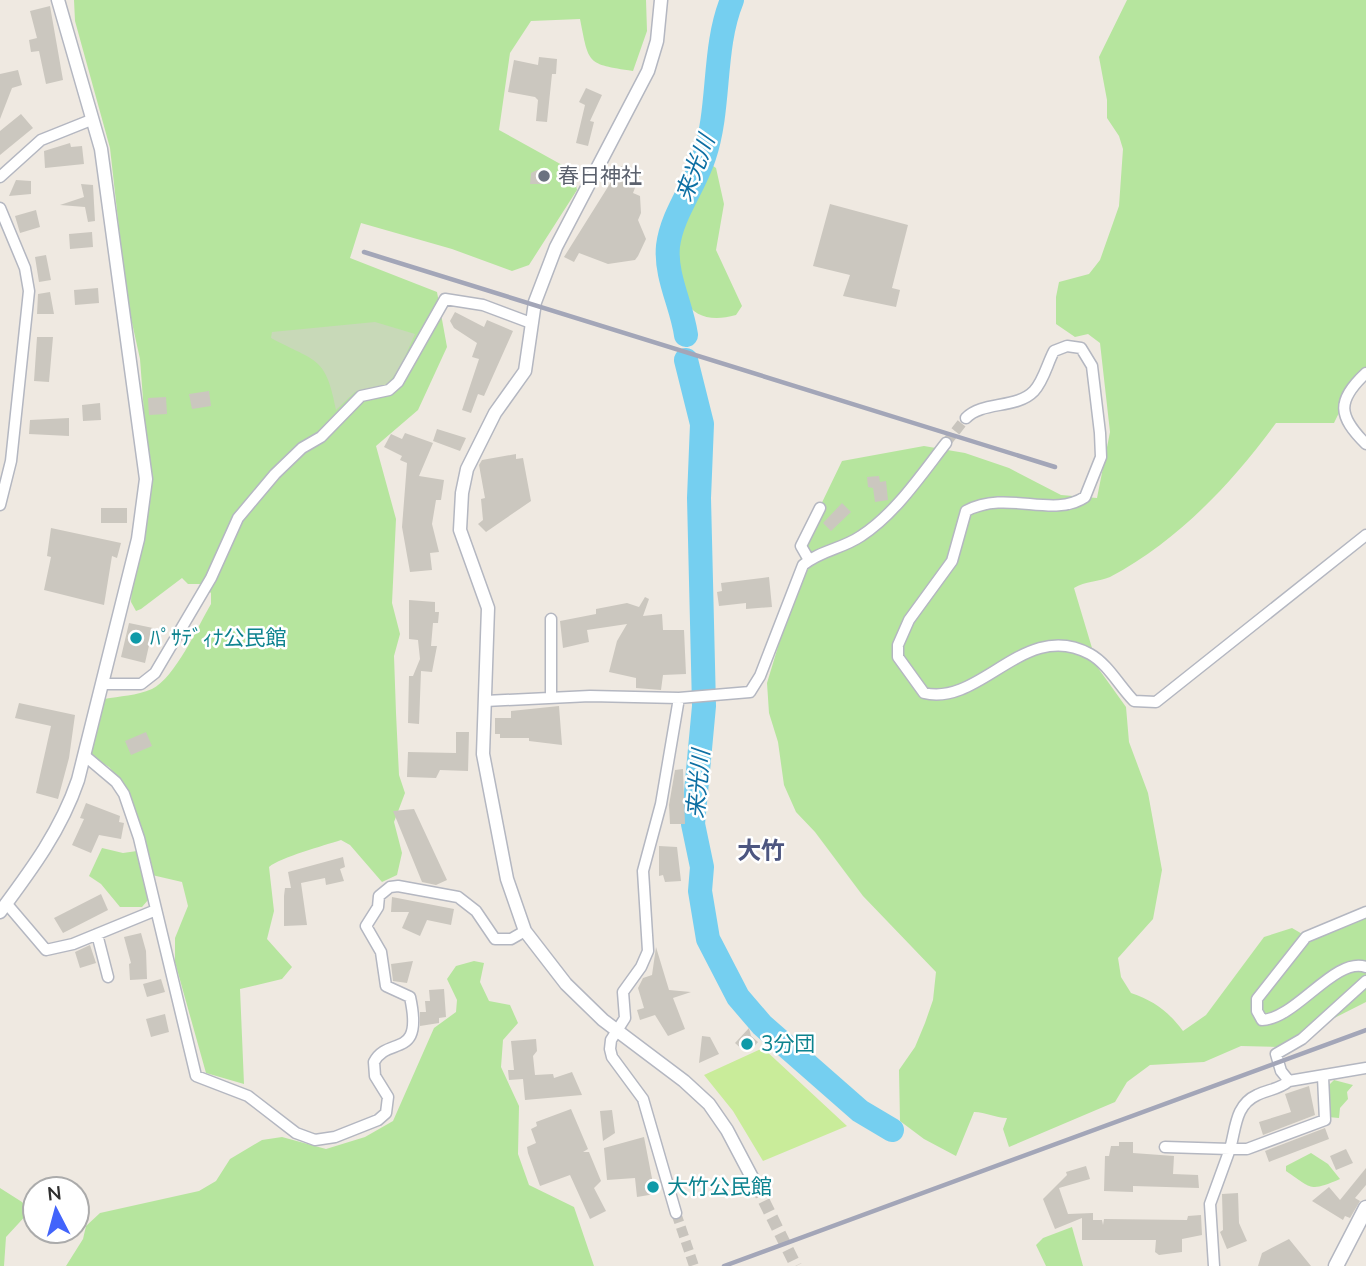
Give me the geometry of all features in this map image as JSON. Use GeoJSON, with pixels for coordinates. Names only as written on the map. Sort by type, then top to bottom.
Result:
{"type":"FeatureCollection","features":[{"type":"Feature","properties":{"kind":"main road"},"geometry":{"type":"LineString","coordinates":[[1336,1266],[1366,1208]]}},
{"type":"Feature","properties":{"kind":"street"},"geometry":{"type":"LineString","coordinates":[[58,0],[101,149],[146,479],[143,517],[68,810],[57,831],[3,907],[46,950],[73,944],[156,910]]}},
{"type":"Feature","properties":{"kind":"street"},"geometry":{"type":"LineString","coordinates":[[661,0],[657,41],[648,71],[556,247],[535,302],[525,371],[495,413],[467,469],[462,494],[460,530],[488,608],[483,754],[507,879],[525,931],[566,984],[618,1031],[684,1081],[709,1104],[727,1130],[755,1185]]}},
{"type":"Feature","properties":{"kind":"street"},"geometry":{"type":"LineString","coordinates":[[0,177],[41,140],[91,120]]}},
{"type":"Feature","properties":{"kind":"street"},"geometry":{"type":"LineString","coordinates":[[0,208],[9,236],[25,268],[29,291],[11,461],[0,505]]}},
{"type":"Feature","properties":{"kind":"street"},"geometry":{"type":"LineString","coordinates":[[0,244],[9,236]]}},
{"type":"Feature","properties":{"kind":"street"},"geometry":{"type":"LineString","coordinates":[[102,684],[141,684],[155,673],[211,578],[238,518],[275,474],[302,448],[321,437],[353,402],[361,396],[388,390],[398,382],[445,299],[483,305],[531,323]]}},
{"type":"Feature","properties":{"kind":"street"},"geometry":{"type":"LineString","coordinates":[[966,418],[971,413],[1032,393],[1054,351],[1067,346],[1081,348],[1092,366],[1101,457],[1085,497],[1067,506],[995,502],[982,503],[967,511],[952,561],[909,620],[898,645],[898,657],[925,693],[938,696],[952,693],[1026,652],[1061,646],[1091,654],[1134,701],[1156,702],[1366,535]]}},
{"type":"Feature","properties":{"kind":"street"},"geometry":{"type":"LineString","coordinates":[[1366,373],[1348,392],[1343,411],[1350,429],[1366,444]]}},
{"type":"Feature","properties":{"kind":"street"},"geometry":{"type":"LineString","coordinates":[[485,701],[636,695],[683,698],[742,694],[754,688],[803,565],[818,553],[861,536],[901,499],[946,443]]}},
{"type":"Feature","properties":{"kind":"street"},"geometry":{"type":"LineString","coordinates":[[809,560],[801,546],[820,508]]}},
{"type":"Feature","properties":{"kind":"street"},"geometry":{"type":"LineString","coordinates":[[551,619],[551,697]]}},
{"type":"Feature","properties":{"kind":"street"},"geometry":{"type":"LineString","coordinates":[[676,1213],[643,1099],[611,1057],[611,1040],[625,1018],[623,992],[641,967],[648,951],[643,871],[661,804],[683,698]]}},
{"type":"Feature","properties":{"kind":"street"},"geometry":{"type":"LineString","coordinates":[[84,755],[121,788],[139,838],[196,1076],[248,1096],[296,1133],[314,1140],[335,1136],[377,1120],[386,1113],[388,1097],[375,1076],[374,1062],[382,1053],[407,1043],[412,1035],[410,997],[386,986],[380,952],[366,926],[378,907],[379,896],[390,887],[398,886],[450,894],[468,902],[495,939],[511,939],[525,931]]}},
{"type":"Feature","properties":{"kind":"street"},"geometry":{"type":"LineString","coordinates":[[1366,912],[1306,937],[1257,999],[1257,1011],[1262,1020],[1273,1019],[1352,966],[1366,967]]}},
{"type":"Feature","properties":{"kind":"street"},"geometry":{"type":"LineString","coordinates":[[97,934],[108,977]]}},
{"type":"Feature","properties":{"kind":"street"},"geometry":{"type":"LineString","coordinates":[[1289,1081],[1278,1062],[1276,1054],[1279,1050],[1302,1039],[1366,981]]}},
{"type":"Feature","properties":{"kind":"street"},"geometry":{"type":"LineString","coordinates":[[1214,1266],[1210,1203],[1242,1106],[1257,1095],[1279,1089],[1289,1081],[1366,1068]]}},
{"type":"Feature","properties":{"kind":"street"},"geometry":{"type":"LineString","coordinates":[[1165,1147],[1247,1149],[1325,1120],[1323,1077]]}},
{"type":"Feature","properties":{"kind":"green space"},"geometry":{"type":"Polygon","coordinates":[[[74,0],[646,0],[647,31],[633,71],[606,66],[592,59],[585,45],[580,19],[531,21],[510,53],[499,130],[573,171],[577,190],[529,265],[512,271],[452,249],[361,223],[350,258],[437,292],[447,347],[418,410],[376,446],[396,519],[392,603],[400,634],[394,656],[399,775],[405,793],[394,822],[402,853],[397,875],[382,882],[350,845],[341,840],[292,856],[269,867],[274,911],[267,939],[292,967],[282,979],[240,989],[244,1084],[206,1073],[175,962],[175,938],[188,906],[182,882],[152,875],[145,883],[148,900],[142,907],[120,907],[101,884],[89,876],[102,848],[123,853],[137,851],[119,779],[109,767],[89,755],[104,699],[140,693],[161,683],[193,638],[211,604],[211,593],[200,584],[188,584],[182,578],[141,609],[136,611],[131,602],[132,583],[150,493],[140,359],[127,300],[110,148],[75,21],[74,0]]]}},
{"type":"Feature","properties":{"kind":"green space"},"geometry":{"type":"Polygon","coordinates":[[[1127,0],[1366,0],[1366,370],[1352,386],[1334,423],[1276,423],[1241,468],[1181,529],[1135,563],[1110,577],[1074,588],[1098,668],[1126,707],[1129,742],[1148,793],[1162,870],[1153,919],[1118,958],[1121,977],[1131,993],[1160,1007],[1183,1031],[1206,1015],[1264,937],[1292,928],[1304,935],[1346,914],[1366,917],[1366,1002],[1277,1047],[1241,1046],[1204,1062],[1150,1065],[1127,1082],[1115,1102],[1009,1147],[1003,1129],[1007,1118],[974,1112],[956,1156],[924,1139],[900,1121],[899,1070],[915,1047],[925,1023],[933,1000],[936,972],[863,896],[815,832],[796,812],[784,785],[778,742],[769,713],[767,683],[800,574],[801,546],[842,461],[924,446],[965,453],[1009,468],[1061,495],[1097,498],[1110,432],[1100,343],[1088,334],[1075,337],[1056,324],[1056,297],[1059,282],[1089,274],[1100,260],[1119,206],[1123,149],[1119,136],[1107,118],[1107,100],[1099,57],[1127,0]]]}},
{"type":"Feature","properties":{"kind":"green space"},"geometry":{"type":"Polygon","coordinates":[[[710,164],[716,168],[724,204],[716,250],[742,306],[736,315],[708,317],[690,307],[680,288],[677,262],[679,234],[686,206],[697,182],[710,164]]]}},
{"type":"Feature","properties":{"kind":"green space"},"geometry":{"type":"Polygon","coordinates":[[[375,322],[415,334],[399,370],[386,385],[355,392],[336,410],[328,379],[317,363],[271,338],[272,332],[375,322]]]}},
{"type":"Feature","properties":{"kind":"green space"},"geometry":{"type":"Polygon","coordinates":[[[474,961],[484,963],[480,982],[489,1001],[510,1005],[518,1023],[503,1040],[501,1067],[519,1106],[518,1154],[529,1185],[574,1207],[594,1266],[66,1266],[79,1245],[91,1245],[91,1221],[100,1213],[199,1191],[216,1181],[230,1159],[262,1140],[282,1137],[326,1149],[365,1137],[393,1121],[434,1028],[456,1012],[457,1000],[447,979],[456,966],[474,961]]]}},
{"type":"Feature","properties":{"kind":"green space"},"geometry":{"type":"Polygon","coordinates":[[[763,1048],[847,1126],[763,1161],[733,1111],[704,1075],[763,1048]]]}},
{"type":"Feature","properties":{"kind":"green space"},"geometry":{"type":"Polygon","coordinates":[[[1334,1080],[1353,1085],[1347,1092],[1348,1099],[1340,1108],[1339,1118],[1328,1117],[1326,1088],[1334,1080]]]}},
{"type":"Feature","properties":{"kind":"green space"},"geometry":{"type":"Polygon","coordinates":[[[1311,1153],[1328,1164],[1340,1179],[1312,1187],[1286,1171],[1286,1166],[1311,1153]]]}},
{"type":"Feature","properties":{"kind":"green space"},"geometry":{"type":"Polygon","coordinates":[[[0,1188],[21,1201],[21,1221],[6,1237],[4,1266],[0,1266],[0,1188]]]}},
{"type":"Feature","properties":{"kind":"green space"},"geometry":{"type":"Polygon","coordinates":[[[1072,1227],[1083,1266],[1046,1266],[1036,1245],[1043,1238],[1072,1227]]]}},
{"type":"Feature","properties":{"kind":"building"},"geometry":{"type":"Polygon","coordinates":[[[50,6],[63,80],[46,84],[39,51],[31,52],[29,40],[37,38],[30,11],[50,6]]]}},
{"type":"Feature","properties":{"kind":"building"},"geometry":{"type":"Polygon","coordinates":[[[539,57],[557,59],[556,74],[552,74],[547,122],[536,121],[538,100],[535,97],[508,92],[514,60],[538,65],[539,57]]]}},
{"type":"Feature","properties":{"kind":"building"},"geometry":{"type":"Polygon","coordinates":[[[18,70],[22,85],[12,88],[0,119],[0,74],[18,70]]]}},
{"type":"Feature","properties":{"kind":"building"},"geometry":{"type":"Polygon","coordinates":[[[586,88],[602,95],[590,121],[594,122],[588,146],[576,143],[585,105],[579,102],[586,88]]]}},
{"type":"Feature","properties":{"kind":"building"},"geometry":{"type":"Polygon","coordinates":[[[21,114],[33,128],[0,155],[0,131],[21,114]]]}},
{"type":"Feature","properties":{"kind":"building"},"geometry":{"type":"Polygon","coordinates":[[[70,143],[71,147],[82,146],[84,164],[45,168],[44,151],[70,143]]]}},
{"type":"Feature","properties":{"kind":"building"},"geometry":{"type":"Polygon","coordinates":[[[621,166],[640,175],[633,193],[640,196],[641,213],[638,220],[646,239],[638,256],[635,260],[608,264],[579,253],[574,262],[564,257],[621,166]]]}},
{"type":"Feature","properties":{"kind":"building"},"geometry":{"type":"Polygon","coordinates":[[[550,170],[550,184],[530,184],[531,173],[550,170]]]}},
{"type":"Feature","properties":{"kind":"building"},"geometry":{"type":"Polygon","coordinates":[[[16,180],[31,181],[31,194],[9,196],[16,180]]]}},
{"type":"Feature","properties":{"kind":"building"},"geometry":{"type":"Polygon","coordinates":[[[81,184],[93,185],[95,221],[88,222],[85,207],[60,205],[84,197],[81,184]]]}},
{"type":"Feature","properties":{"kind":"building"},"geometry":{"type":"Polygon","coordinates":[[[830,204],[908,225],[892,288],[900,290],[896,307],[843,296],[850,275],[813,266],[830,204]]]}},
{"type":"Feature","properties":{"kind":"building"},"geometry":{"type":"Polygon","coordinates":[[[36,210],[40,227],[20,233],[15,216],[36,210]]]}},
{"type":"Feature","properties":{"kind":"building"},"geometry":{"type":"Polygon","coordinates":[[[92,232],[93,247],[70,249],[69,234],[92,232]]]}},
{"type":"Feature","properties":{"kind":"building"},"geometry":{"type":"Polygon","coordinates":[[[46,255],[51,280],[39,282],[35,257],[46,255]]]}},
{"type":"Feature","properties":{"kind":"building"},"geometry":{"type":"Polygon","coordinates":[[[98,288],[99,303],[75,305],[74,290],[98,288]]]}},
{"type":"Feature","properties":{"kind":"building"},"geometry":{"type":"Polygon","coordinates":[[[50,292],[54,314],[37,314],[38,294],[50,292]]]}},
{"type":"Feature","properties":{"kind":"building"},"geometry":{"type":"Polygon","coordinates":[[[455,312],[484,327],[487,320],[513,331],[484,396],[478,394],[471,413],[462,410],[479,359],[472,357],[477,343],[454,328],[450,321],[455,312]]]}},
{"type":"Feature","properties":{"kind":"building"},"geometry":{"type":"Polygon","coordinates":[[[37,337],[53,337],[49,382],[34,381],[37,337]]]}},
{"type":"Feature","properties":{"kind":"building"},"geometry":{"type":"Polygon","coordinates":[[[209,391],[211,406],[192,409],[189,394],[209,391]]]}},
{"type":"Feature","properties":{"kind":"building"},"geometry":{"type":"Polygon","coordinates":[[[166,397],[167,414],[149,415],[148,398],[166,397]]]}},
{"type":"Feature","properties":{"kind":"building"},"geometry":{"type":"Polygon","coordinates":[[[100,403],[101,420],[83,421],[82,405],[100,403]]]}},
{"type":"Feature","properties":{"kind":"building"},"geometry":{"type":"Polygon","coordinates":[[[69,418],[69,436],[29,434],[30,420],[69,418]]]}},
{"type":"Feature","properties":{"kind":"building"},"geometry":{"type":"Polygon","coordinates":[[[437,429],[466,438],[460,451],[433,441],[437,429]]]}},
{"type":"Feature","properties":{"kind":"building"},"geometry":{"type":"Polygon","coordinates":[[[405,433],[433,443],[419,476],[444,480],[441,500],[436,500],[432,524],[439,552],[430,553],[432,570],[410,572],[402,527],[407,463],[400,460],[402,456],[384,447],[391,434],[402,439],[405,433]]]}},
{"type":"Feature","properties":{"kind":"building"},"geometry":{"type":"Polygon","coordinates":[[[516,454],[516,459],[523,458],[531,501],[486,532],[478,524],[483,520],[481,499],[485,498],[479,465],[482,460],[516,454]]]}},
{"type":"Feature","properties":{"kind":"building"},"geometry":{"type":"Polygon","coordinates":[[[879,476],[880,482],[886,481],[888,500],[875,502],[873,488],[868,487],[867,477],[879,476]]]}},
{"type":"Feature","properties":{"kind":"building"},"geometry":{"type":"Polygon","coordinates":[[[842,503],[851,512],[831,531],[823,523],[842,503]]]}},
{"type":"Feature","properties":{"kind":"building"},"geometry":{"type":"Polygon","coordinates":[[[101,508],[127,508],[127,523],[101,523],[101,508]]]}},
{"type":"Feature","properties":{"kind":"building"},"geometry":{"type":"Polygon","coordinates":[[[51,528],[121,543],[117,558],[112,556],[104,605],[44,590],[51,557],[47,556],[51,528]]]}},
{"type":"Feature","properties":{"kind":"building"},"geometry":{"type":"Polygon","coordinates":[[[769,577],[772,607],[746,609],[746,603],[719,606],[717,592],[722,591],[721,583],[769,577]]]}},
{"type":"Feature","properties":{"kind":"building"},"geometry":{"type":"Polygon","coordinates":[[[645,597],[649,599],[643,616],[662,614],[663,630],[684,630],[686,674],[663,675],[661,690],[636,688],[636,678],[609,672],[617,641],[627,624],[587,630],[589,642],[563,648],[560,621],[596,614],[596,609],[627,603],[639,607],[645,597]]]}},
{"type":"Feature","properties":{"kind":"building"},"geometry":{"type":"Polygon","coordinates":[[[409,600],[435,602],[435,612],[439,612],[438,623],[433,623],[431,646],[437,646],[432,672],[421,671],[419,724],[408,723],[409,676],[413,676],[420,659],[418,640],[409,639],[409,600]]]}},
{"type":"Feature","properties":{"kind":"building"},"geometry":{"type":"Polygon","coordinates":[[[129,623],[153,628],[145,663],[121,657],[129,623]]]}},
{"type":"Feature","properties":{"kind":"building"},"geometry":{"type":"Polygon","coordinates":[[[19,703],[75,715],[69,758],[58,799],[36,793],[51,726],[15,718],[19,703]]]}},
{"type":"Feature","properties":{"kind":"building"},"geometry":{"type":"Polygon","coordinates":[[[559,706],[562,745],[529,741],[529,738],[500,738],[500,734],[495,734],[495,718],[511,718],[511,711],[559,706]]]}},
{"type":"Feature","properties":{"kind":"building"},"geometry":{"type":"Polygon","coordinates":[[[146,732],[152,746],[131,755],[125,741],[146,732]]]}},
{"type":"Feature","properties":{"kind":"building"},"geometry":{"type":"Polygon","coordinates":[[[456,732],[469,732],[468,771],[440,770],[436,778],[407,777],[408,752],[456,753],[456,732]]]}},
{"type":"Feature","properties":{"kind":"building"},"geometry":{"type":"Polygon","coordinates":[[[683,769],[685,824],[670,824],[669,805],[675,770],[683,769]]]}},
{"type":"Feature","properties":{"kind":"building"},"geometry":{"type":"Polygon","coordinates":[[[86,803],[120,816],[119,822],[124,823],[121,839],[99,835],[91,853],[72,845],[84,819],[80,818],[86,803]]]}},
{"type":"Feature","properties":{"kind":"building"},"geometry":{"type":"Polygon","coordinates":[[[414,809],[447,880],[436,885],[422,882],[393,811],[414,809]]]}},
{"type":"Feature","properties":{"kind":"building"},"geometry":{"type":"Polygon","coordinates":[[[659,846],[677,847],[681,881],[665,882],[663,875],[659,876],[659,846]]]}},
{"type":"Feature","properties":{"kind":"building"},"geometry":{"type":"Polygon","coordinates":[[[343,857],[345,867],[340,869],[344,881],[326,885],[325,878],[301,883],[307,925],[284,926],[285,888],[291,888],[288,872],[343,857]]]}},
{"type":"Feature","properties":{"kind":"building"},"geometry":{"type":"Polygon","coordinates":[[[101,894],[108,910],[63,933],[54,918],[101,894]]]}},
{"type":"Feature","properties":{"kind":"building"},"geometry":{"type":"Polygon","coordinates":[[[392,897],[454,909],[451,925],[427,920],[420,936],[402,928],[409,912],[391,912],[392,897]]]}},
{"type":"Feature","properties":{"kind":"building"},"geometry":{"type":"Polygon","coordinates":[[[141,933],[146,951],[147,979],[130,980],[131,963],[124,937],[141,933]]]}},
{"type":"Feature","properties":{"kind":"building"},"geometry":{"type":"Polygon","coordinates":[[[90,945],[96,963],[80,968],[75,952],[90,945]]]}},
{"type":"Feature","properties":{"kind":"building"},"geometry":{"type":"Polygon","coordinates":[[[656,947],[669,990],[691,992],[673,998],[685,1029],[668,1036],[655,1015],[640,1020],[637,1010],[644,1008],[638,988],[643,978],[652,975],[656,947]]]}},
{"type":"Feature","properties":{"kind":"building"},"geometry":{"type":"Polygon","coordinates":[[[413,961],[407,983],[393,981],[391,964],[413,961]]]}},
{"type":"Feature","properties":{"kind":"building"},"geometry":{"type":"Polygon","coordinates":[[[161,979],[165,992],[147,997],[143,984],[161,979]]]}},
{"type":"Feature","properties":{"kind":"building"},"geometry":{"type":"Polygon","coordinates":[[[444,989],[446,1017],[439,1018],[439,1023],[420,1026],[420,1012],[426,1012],[425,1001],[430,1001],[429,990],[444,989]]]}},
{"type":"Feature","properties":{"kind":"building"},"geometry":{"type":"Polygon","coordinates":[[[165,1014],[169,1032],[151,1037],[146,1019],[165,1014]]]}},
{"type":"Feature","properties":{"kind":"building"},"geometry":{"type":"Polygon","coordinates":[[[749,1028],[751,1036],[758,1042],[751,1050],[748,1047],[744,1051],[735,1043],[749,1028]]]}},
{"type":"Feature","properties":{"kind":"building"},"geometry":{"type":"Polygon","coordinates":[[[702,1036],[710,1037],[719,1054],[699,1063],[702,1036]]]}},
{"type":"Feature","properties":{"kind":"building"},"geometry":{"type":"Polygon","coordinates":[[[536,1039],[537,1051],[533,1056],[535,1075],[553,1074],[554,1078],[572,1072],[582,1095],[525,1100],[523,1079],[509,1080],[508,1070],[514,1070],[511,1041],[536,1039]]]}},
{"type":"Feature","properties":{"kind":"building"},"geometry":{"type":"Polygon","coordinates":[[[1309,1086],[1315,1115],[1263,1135],[1259,1122],[1291,1112],[1285,1094],[1309,1086]]]}},
{"type":"Feature","properties":{"kind":"building"},"geometry":{"type":"Polygon","coordinates":[[[571,1109],[588,1149],[583,1152],[589,1152],[601,1181],[594,1188],[606,1211],[590,1219],[570,1175],[540,1186],[528,1153],[527,1147],[536,1143],[531,1129],[537,1126],[536,1122],[571,1109]]]}},
{"type":"Feature","properties":{"kind":"building"},"geometry":{"type":"Polygon","coordinates":[[[612,1110],[615,1133],[603,1141],[600,1111],[612,1110]]]}},
{"type":"Feature","properties":{"kind":"building"},"geometry":{"type":"Polygon","coordinates":[[[1325,1128],[1329,1139],[1269,1162],[1265,1151],[1325,1128]]]}},
{"type":"Feature","properties":{"kind":"building"},"geometry":{"type":"Polygon","coordinates":[[[644,1137],[655,1194],[637,1197],[635,1178],[607,1180],[604,1148],[644,1137]]]}},
{"type":"Feature","properties":{"kind":"building"},"geometry":{"type":"Polygon","coordinates":[[[1119,1142],[1133,1142],[1133,1153],[1174,1156],[1173,1174],[1198,1175],[1199,1188],[1133,1186],[1133,1192],[1104,1191],[1105,1156],[1109,1156],[1111,1146],[1119,1146],[1119,1142]]]}},
{"type":"Feature","properties":{"kind":"building"},"geometry":{"type":"Polygon","coordinates":[[[1346,1149],[1353,1163],[1336,1170],[1330,1156],[1346,1149]]]}},
{"type":"Feature","properties":{"kind":"building"},"geometry":{"type":"Polygon","coordinates":[[[1086,1166],[1090,1179],[1059,1188],[1068,1214],[1093,1213],[1093,1220],[1102,1220],[1103,1225],[1104,1219],[1187,1220],[1188,1216],[1201,1215],[1202,1235],[1182,1239],[1182,1252],[1159,1255],[1155,1252],[1156,1240],[1082,1240],[1082,1218],[1055,1229],[1043,1199],[1067,1175],[1066,1172],[1086,1166]]]}},
{"type":"Feature","properties":{"kind":"building"},"geometry":{"type":"Polygon","coordinates":[[[1366,1168],[1366,1185],[1355,1198],[1360,1201],[1350,1218],[1345,1216],[1343,1220],[1312,1201],[1329,1187],[1340,1200],[1366,1168]]]}},
{"type":"Feature","properties":{"kind":"building"},"geometry":{"type":"Polygon","coordinates":[[[1238,1193],[1239,1223],[1247,1241],[1227,1249],[1220,1232],[1223,1230],[1222,1194],[1238,1193]]]}},
{"type":"Feature","properties":{"kind":"building"},"geometry":{"type":"Polygon","coordinates":[[[1289,1239],[1311,1266],[1258,1266],[1262,1253],[1289,1239]]]}},
{"type":"Feature","properties":{"kind":"waterway","name":"来光川"},"geometry":{"type":"LineString","coordinates":[[686,335],[671,280],[668,246],[674,223],[700,168],[709,138],[722,38],[732,0]]}},
{"type":"Feature","properties":{"kind":"waterway","name":"来光川"},"geometry":{"type":"LineString","coordinates":[[686,360],[702,424],[699,498],[704,706],[693,824],[702,867],[700,891],[708,939],[738,997],[762,1025],[860,1111],[892,1130]]}},
{"type":"Feature","properties":{"kind":"tunnel"},"geometry":{"type":"LineString","coordinates":[[946,443],[966,418]]}},
{"type":"Feature","properties":{"kind":"tunnel"},"geometry":{"type":"LineString","coordinates":[[756,1185],[796,1266]]}},
{"type":"Feature","properties":{"kind":"tunnel"},"geometry":{"type":"LineString","coordinates":[[676,1213],[694,1266]]}},
{"type":"Feature","properties":{"kind":"railway"},"geometry":{"type":"LineString","coordinates":[[364,252],[1055,467]]}},
{"type":"Feature","properties":{"kind":"railway"},"geometry":{"type":"LineString","coordinates":[[724,1266],[1366,1030]]}},
{"type":"Feature","properties":{"kind":"place","name":"春日神社"},"geometry":{"type":"Point","coordinates":[544,176]}},
{"type":"Feature","properties":{"kind":"place","name":"ﾊﾟｻﾃﾞｨﾅ公民館"},"geometry":{"type":"Point","coordinates":[136,638]}},
{"type":"Feature","properties":{"kind":"place","name":"3分団"},"geometry":{"type":"Point","coordinates":[747,1044]}},
{"type":"Feature","properties":{"kind":"place","name":"大竹公民館"},"geometry":{"type":"Point","coordinates":[653,1187]}},
{"type":"Feature","properties":{"kind":"district","name":"大竹"},"geometry":{"type":"Point","coordinates":[761,851]}}]}
